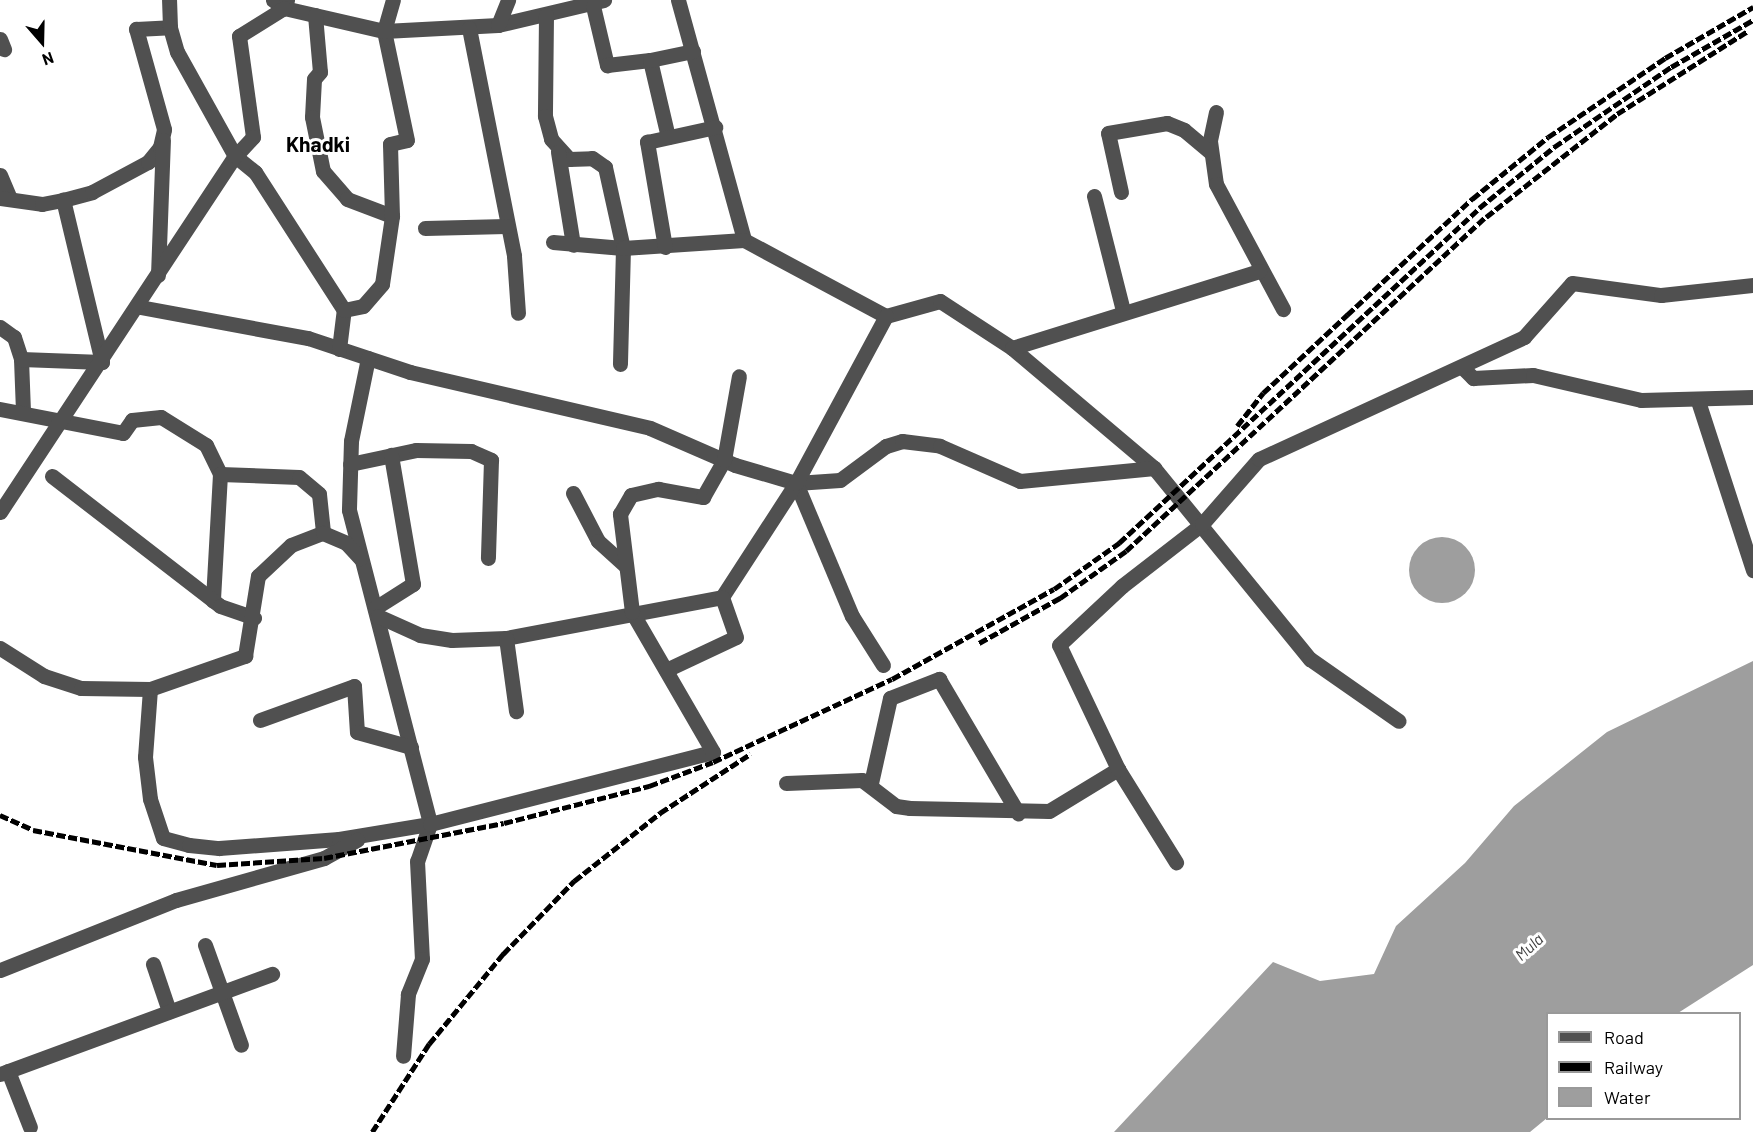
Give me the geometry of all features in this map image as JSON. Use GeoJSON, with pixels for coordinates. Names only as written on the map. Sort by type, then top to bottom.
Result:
{"type":"FeatureCollection","features":[{"type":"Feature","properties":{"kind":"street"},"geometry":{"type":"LineString","coordinates":[[169,0],[170,27],[177,52],[235,156],[255,172],[344,310],[339,349]]}},
{"type":"Feature","properties":{"kind":"street"},"geometry":{"type":"LineString","coordinates":[[344,310],[363,306],[382,284],[392,216],[390,144],[407,140],[384,31],[393,0]]}},
{"type":"Feature","properties":{"kind":"street"},"geometry":{"type":"LineString","coordinates":[[498,25],[508,0]]}},
{"type":"Feature","properties":{"kind":"street"},"geometry":{"type":"LineString","coordinates":[[678,0],[715,127],[744,240]]}},
{"type":"Feature","properties":{"kind":"street"},"geometry":{"type":"LineString","coordinates":[[0,512],[140,307],[235,156],[253,137],[239,36],[281,3],[315,15],[384,31],[498,25],[598,3],[607,65],[650,60],[693,51]]}},
{"type":"Feature","properties":{"kind":"street"},"geometry":{"type":"LineString","coordinates":[[315,15],[320,72],[314,79],[312,117],[323,171],[347,199],[392,216]]}},
{"type":"Feature","properties":{"kind":"street"},"geometry":{"type":"LineString","coordinates":[[546,15],[545,116],[558,152],[573,245]]}},
{"type":"Feature","properties":{"kind":"street"},"geometry":{"type":"LineString","coordinates":[[158,278],[164,129],[136,29],[170,27]]}},
{"type":"Feature","properties":{"kind":"street"},"geometry":{"type":"LineString","coordinates":[[469,28],[506,225],[518,313]]}},
{"type":"Feature","properties":{"kind":"street"},"geometry":{"type":"LineString","coordinates":[[650,60],[668,137]]}},
{"type":"Feature","properties":{"kind":"street"},"geometry":{"type":"LineString","coordinates":[[1216,112],[1211,153],[1216,184],[1259,271],[1283,309]]}},
{"type":"Feature","properties":{"kind":"street"},"geometry":{"type":"LineString","coordinates":[[1121,192],[1108,133],[1167,123],[1184,129],[1211,153]]}},
{"type":"Feature","properties":{"kind":"street"},"geometry":{"type":"LineString","coordinates":[[665,247],[647,142],[715,127]]}},
{"type":"Feature","properties":{"kind":"street"},"geometry":{"type":"LineString","coordinates":[[0,175],[5,199],[42,204],[63,200],[92,192],[148,162],[163,137]]}},
{"type":"Feature","properties":{"kind":"street"},"geometry":{"type":"LineString","coordinates":[[558,152],[569,159],[591,158],[605,167],[623,248],[620,364]]}},
{"type":"Feature","properties":{"kind":"street"},"geometry":{"type":"LineString","coordinates":[[1094,196],[1123,311]]}},
{"type":"Feature","properties":{"kind":"street"},"geometry":{"type":"LineString","coordinates":[[63,200],[102,362]]}},
{"type":"Feature","properties":{"kind":"street"},"geometry":{"type":"LineString","coordinates":[[425,228],[506,225]]}},
{"type":"Feature","properties":{"kind":"street"},"geometry":{"type":"LineString","coordinates":[[553,242],[623,248],[744,240],[886,316],[940,301],[1012,348],[1154,468],[1310,659],[1399,721]]}},
{"type":"Feature","properties":{"kind":"street"},"geometry":{"type":"LineString","coordinates":[[1012,348],[1123,311],[1259,271]]}},
{"type":"Feature","properties":{"kind":"street"},"geometry":{"type":"LineString","coordinates":[[1176,862],[1118,769],[1059,645],[1122,586],[1202,524],[1259,459],[1383,398],[1462,367],[1524,337],[1572,283],[1661,295],[1753,285]]}},
{"type":"Feature","properties":{"kind":"street"},"geometry":{"type":"LineString","coordinates":[[140,307],[339,349],[650,428],[724,460],[796,483],[840,480],[886,446],[902,441],[940,446],[1020,481],[1154,468]]}},
{"type":"Feature","properties":{"kind":"street"},"geometry":{"type":"LineString","coordinates":[[377,612],[420,635],[453,640],[506,638],[632,612],[722,597],[796,483],[886,316]]}},
{"type":"Feature","properties":{"kind":"street"},"geometry":{"type":"LineString","coordinates":[[3,331],[21,359],[23,411]]}},
{"type":"Feature","properties":{"kind":"street"},"geometry":{"type":"LineString","coordinates":[[368,358],[350,464],[350,510],[430,824],[417,861],[422,959],[408,994],[403,1056]]}},
{"type":"Feature","properties":{"kind":"street"},"geometry":{"type":"LineString","coordinates":[[21,359],[102,362]]}},
{"type":"Feature","properties":{"kind":"street"},"geometry":{"type":"LineString","coordinates":[[1462,367],[1473,378],[1533,375],[1641,400],[1698,401],[1753,397]]}},
{"type":"Feature","properties":{"kind":"street"},"geometry":{"type":"LineString","coordinates":[[150,689],[147,782],[163,838],[219,848],[366,834],[430,824],[713,752],[632,612],[620,514],[631,495],[658,489],[703,497],[724,460],[739,376]]}},
{"type":"Feature","properties":{"kind":"street"},"geometry":{"type":"LineString","coordinates":[[1698,401],[1753,570]]}},
{"type":"Feature","properties":{"kind":"street"},"geometry":{"type":"LineString","coordinates":[[0,409],[23,411],[123,433],[132,420],[161,417],[206,445],[220,474],[213,601]]}},
{"type":"Feature","properties":{"kind":"street"},"geometry":{"type":"LineString","coordinates":[[350,464],[391,455],[471,450],[491,460],[488,558]]}},
{"type":"Feature","properties":{"kind":"street"},"geometry":{"type":"LineString","coordinates":[[377,612],[413,584],[391,455]]}},
{"type":"Feature","properties":{"kind":"street"},"geometry":{"type":"LineString","coordinates":[[220,474],[299,477],[319,494],[323,533]]}},
{"type":"Feature","properties":{"kind":"street"},"geometry":{"type":"LineString","coordinates":[[52,476],[213,601],[254,618]]}},
{"type":"Feature","properties":{"kind":"street"},"geometry":{"type":"LineString","coordinates":[[796,483],[852,616],[883,665]]}},
{"type":"Feature","properties":{"kind":"street"},"geometry":{"type":"LineString","coordinates":[[573,493],[598,541],[625,565]]}},
{"type":"Feature","properties":{"kind":"street"},"geometry":{"type":"LineString","coordinates":[[0,648],[44,676],[81,688],[150,689],[245,656],[254,618],[258,576],[291,545],[323,533],[346,543],[362,560]]}},
{"type":"Feature","properties":{"kind":"street"},"geometry":{"type":"LineString","coordinates":[[666,670],[736,637],[722,597]]}},
{"type":"Feature","properties":{"kind":"street"},"geometry":{"type":"LineString","coordinates":[[506,638],[516,711]]}},
{"type":"Feature","properties":{"kind":"street"},"geometry":{"type":"LineString","coordinates":[[871,783],[890,698],[939,679],[1018,813]]}},
{"type":"Feature","properties":{"kind":"street"},"geometry":{"type":"LineString","coordinates":[[260,720],[354,686],[357,732],[411,747]]}},
{"type":"Feature","properties":{"kind":"street"},"geometry":{"type":"LineString","coordinates":[[786,783],[850,777],[871,783],[896,806],[1018,813],[1049,812],[1118,769]]}},
{"type":"Feature","properties":{"kind":"street"},"geometry":{"type":"LineString","coordinates":[[0,970],[176,900],[324,858],[366,834]]}},
{"type":"Feature","properties":{"kind":"street"},"geometry":{"type":"LineString","coordinates":[[205,945],[241,1045]]}},
{"type":"Feature","properties":{"kind":"street"},"geometry":{"type":"LineString","coordinates":[[153,964],[169,1011]]}},
{"type":"Feature","properties":{"kind":"street"},"geometry":{"type":"LineString","coordinates":[[30,1127],[4,1072],[272,975]]}},
{"type":"Feature","properties":{"kind":"water"},"geometry":{"type":"Polygon","coordinates":[[[1436,537],[1448,537],[1460,542],[1470,552],[1475,570],[1473,583],[1460,598],[1448,603],[1436,603],[1424,598],[1414,588],[1409,576],[1409,564],[1414,552],[1424,542],[1436,537]]]}},
{"type":"Feature","properties":{"kind":"water","name":"Mula"},"geometry":{"type":"Polygon","coordinates":[[[1753,661],[1753,965],[1680,1012],[1546,1012],[1546,1119],[1530,1132],[1114,1132],[1273,962],[1320,981],[1374,974],[1396,926],[1465,863],[1514,806],[1607,732],[1753,661]]]}},
{"type":"Feature","properties":{"kind":"railway"},"geometry":{"type":"LineString","coordinates":[[1237,426],[1263,393],[1472,199],[1548,137],[1665,58],[1753,7]]}},
{"type":"Feature","properties":{"kind":"railway"},"geometry":{"type":"LineString","coordinates":[[0,815],[33,830],[217,865],[324,858],[504,823],[649,786],[713,762],[892,679],[1054,589],[1119,543],[1479,208],[1554,147],[1671,67],[1753,20]]}},
{"type":"Feature","properties":{"kind":"railway"},"geometry":{"type":"LineString","coordinates":[[979,643],[1060,598],[1126,551],[1486,217],[1617,114],[1748,31]]}},
{"type":"Feature","properties":{"kind":"railway"},"geometry":{"type":"LineString","coordinates":[[372,1132],[429,1044],[503,954],[574,881],[660,813],[750,754]]}},
{"type":"Feature","properties":{"kind":"district","name":"Khadki"},"geometry":{"type":"Point","coordinates":[318,144]}}]}
